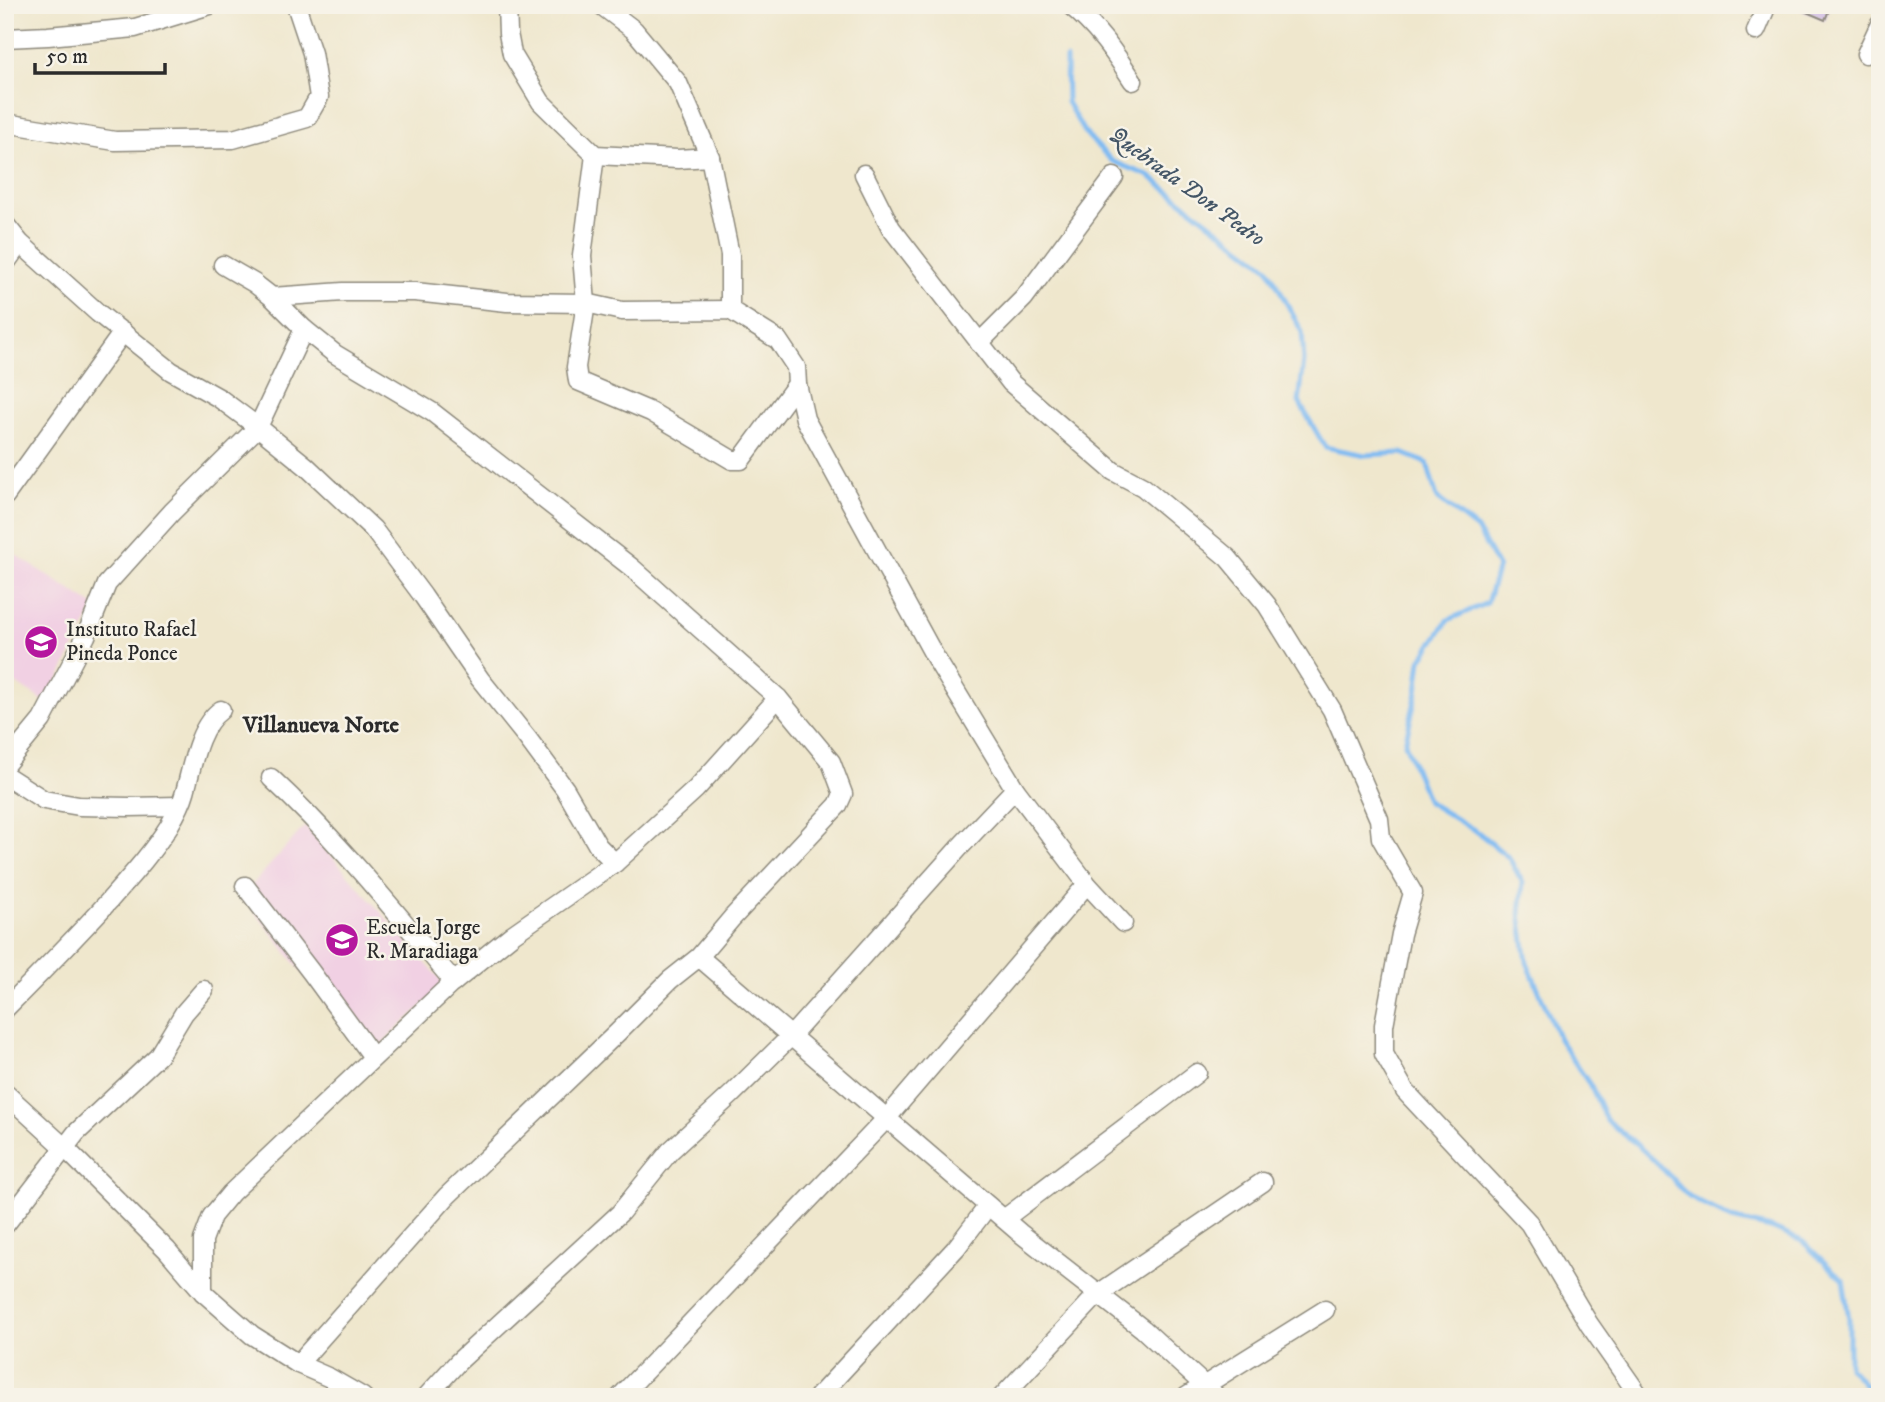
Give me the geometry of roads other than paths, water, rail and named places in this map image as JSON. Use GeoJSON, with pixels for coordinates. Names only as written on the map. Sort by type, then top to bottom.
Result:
{"type":"FeatureCollection","features":[{"type":"Feature","properties":{"kind":"street"},"geometry":{"type":"LineString","coordinates":[[5,38],[135,28],[210,5]]}},
{"type":"Feature","properties":{"kind":"street"},"geometry":{"type":"LineString","coordinates":[[5,123],[115,141],[233,139],[307,118],[319,97],[312,53],[296,5]]}},
{"type":"Feature","properties":{"kind":"street"},"geometry":{"type":"LineString","coordinates":[[507,5],[512,54],[541,102],[595,155],[678,159],[710,157]]}},
{"type":"Feature","properties":{"kind":"street"},"geometry":{"type":"LineString","coordinates":[[600,5],[634,30],[678,83],[710,157],[730,255],[730,310]]}},
{"type":"Feature","properties":{"kind":"street"},"geometry":{"type":"LineString","coordinates":[[1070,5],[1086,18],[1113,50],[1133,81]]}},
{"type":"Feature","properties":{"kind":"street"},"geometry":{"type":"LineString","coordinates":[[1756,31],[1767,5]]}},
{"type":"Feature","properties":{"kind":"street"},"geometry":{"type":"LineString","coordinates":[[1866,54],[1880,24]]}},
{"type":"Feature","properties":{"kind":"street"},"geometry":{"type":"LineString","coordinates":[[595,155],[582,256],[586,303],[576,367],[578,381],[651,412],[732,460],[741,460],[797,384]]}},
{"type":"Feature","properties":{"kind":"street"},"geometry":{"type":"LineString","coordinates":[[864,174],[891,228],[1012,383],[1113,471],[1143,487],[1228,558],[1267,605],[1332,710],[1379,819],[1381,838],[1413,893],[1401,934],[1384,1025],[1384,1054],[1405,1091],[1529,1223],[1589,1324],[1640,1397]]}},
{"type":"Feature","properties":{"kind":"street"},"geometry":{"type":"LineString","coordinates":[[979,343],[1024,298],[1114,177]]}},
{"type":"Feature","properties":{"kind":"street"},"geometry":{"type":"LineString","coordinates":[[5,224],[20,243],[98,313],[171,371],[219,398],[258,427],[306,466],[373,530],[423,596],[480,679],[565,789],[598,846],[615,863]]}},
{"type":"Feature","properties":{"kind":"street"},"geometry":{"type":"LineString","coordinates":[[5,264],[20,243]]}},
{"type":"Feature","properties":{"kind":"street"},"geometry":{"type":"LineString","coordinates":[[223,265],[272,297],[304,329],[335,354],[432,412],[631,567],[778,698],[831,762],[844,794],[838,806],[732,918],[699,957],[670,980],[447,1196],[298,1364]]}},
{"type":"Feature","properties":{"kind":"street"},"geometry":{"type":"LineString","coordinates":[[272,297],[343,292],[415,292],[507,302],[586,303],[622,312],[730,310],[778,340],[796,366],[805,419],[935,657],[1015,789],[1087,884],[1123,923]]}},
{"type":"Feature","properties":{"kind":"street"},"geometry":{"type":"LineString","coordinates":[[5,765],[42,720],[86,636],[107,584],[172,512],[258,427],[304,329]]}},
{"type":"Feature","properties":{"kind":"street"},"geometry":{"type":"LineString","coordinates":[[5,496],[122,332]]}},
{"type":"Feature","properties":{"kind":"street"},"geometry":{"type":"LineString","coordinates":[[203,1292],[203,1240],[212,1216],[231,1193],[454,982],[513,934],[615,863],[696,789],[778,698]]}},
{"type":"Feature","properties":{"kind":"street"},"geometry":{"type":"LineString","coordinates":[[5,1009],[67,947],[146,859],[170,824],[185,794],[198,743],[221,710]]}},
{"type":"Feature","properties":{"kind":"street"},"geometry":{"type":"LineString","coordinates":[[5,775],[44,800],[79,806],[179,806]]}},
{"type":"Feature","properties":{"kind":"street"},"geometry":{"type":"LineString","coordinates":[[271,778],[345,852],[454,982]]}},
{"type":"Feature","properties":{"kind":"street"},"geometry":{"type":"LineString","coordinates":[[426,1397],[458,1362],[620,1213],[670,1151],[791,1035],[1015,789]]}},
{"type":"Feature","properties":{"kind":"street"},"geometry":{"type":"LineString","coordinates":[[620,1397],[886,1119],[1087,884]]}},
{"type":"Feature","properties":{"kind":"street"},"geometry":{"type":"LineString","coordinates":[[245,886],[373,1057]]}},
{"type":"Feature","properties":{"kind":"street"},"geometry":{"type":"LineString","coordinates":[[699,957],[988,1206],[1143,1329],[1211,1391]]}},
{"type":"Feature","properties":{"kind":"street"},"geometry":{"type":"LineString","coordinates":[[5,1224],[76,1133],[158,1056],[184,1013],[204,990]]}},
{"type":"Feature","properties":{"kind":"street"},"geometry":{"type":"LineString","coordinates":[[1004,1219],[1197,1073]]}},
{"type":"Feature","properties":{"kind":"street"},"geometry":{"type":"LineString","coordinates":[[5,1093],[64,1147],[167,1250],[203,1292],[252,1335],[298,1364],[363,1397]]}},
{"type":"Feature","properties":{"kind":"street"},"geometry":{"type":"LineString","coordinates":[[1002,1397],[1098,1294],[1263,1182]]}},
{"type":"Feature","properties":{"kind":"street"},"geometry":{"type":"LineString","coordinates":[[817,1397],[956,1248],[988,1206]]}},
{"type":"Feature","properties":{"kind":"street"},"geometry":{"type":"LineString","coordinates":[[1186,1397],[1211,1391],[1325,1310]]}},
{"type":"Feature","properties":{"kind":"waterway","name":"Quebrada Don Pedro"},"geometry":{"type":"LineString","coordinates":[[1066,59],[1067,102],[1084,132],[1112,161],[1149,176],[1268,268],[1302,332],[1304,361],[1299,402],[1325,447],[1365,455],[1402,453],[1427,463],[1437,498],[1477,529],[1498,567],[1487,603],[1448,620],[1421,660],[1417,692],[1405,743],[1428,802],[1479,833],[1509,858],[1523,883],[1520,914],[1527,962],[1559,1039],[1592,1088],[1606,1120],[1660,1166],[1689,1197],[1732,1219],[1771,1228],[1802,1241],[1843,1280],[1849,1319],[1849,1367],[1875,1397]]}},
{"type":"Feature","properties":{"kind":"place","name":"Instituto Rafael Pineda Ponce"},"geometry":{"type":"Point","coordinates":[41,642]}},
{"type":"Feature","properties":{"kind":"place","name":"Escuela Jorge R. Maradiaga"},"geometry":{"type":"Point","coordinates":[342,940]}},
{"type":"Feature","properties":{"kind":"district","name":"Villanueva Norte"},"geometry":{"type":"Point","coordinates":[321,725]}}]}
